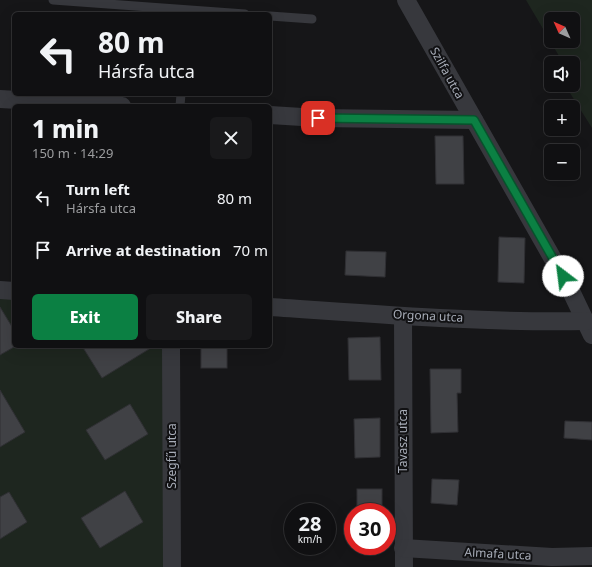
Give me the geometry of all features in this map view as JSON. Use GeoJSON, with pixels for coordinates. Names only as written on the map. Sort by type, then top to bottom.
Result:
{"type":"FeatureCollection","features":[{"type":"Feature","properties":{"kind":"street","name":"Szilfa utca"},"geometry":{"type":"LineString","coordinates":[[406,0],[570,289],[590,331]]}},
{"type":"Feature","properties":{"kind":"street"},"geometry":{"type":"LineString","coordinates":[[0,99],[87,104]]}},
{"type":"Feature","properties":{"kind":"street"},"geometry":{"type":"LineString","coordinates":[[272,115],[318,118],[474,120]]}},
{"type":"Feature","properties":{"kind":"street"},"geometry":{"type":"LineString","coordinates":[[0,290],[12,291]]}},
{"type":"Feature","properties":{"kind":"street","name":"Orgona utca"},"geometry":{"type":"LineString","coordinates":[[272,307],[403,316],[544,321],[590,331]]}},
{"type":"Feature","properties":{"kind":"street","name":"Tavasz utca"},"geometry":{"type":"LineString","coordinates":[[403,316],[404,567]]}},
{"type":"Feature","properties":{"kind":"street","name":"Szegfű utca"},"geometry":{"type":"LineString","coordinates":[[171,348],[172,567]]}},
{"type":"Feature","properties":{"kind":"street","name":"Almafa utca"},"geometry":{"type":"LineString","coordinates":[[403,548],[552,557],[592,556]]}},
{"type":"Feature","properties":{"kind":"lane"},"geometry":{"type":"LineString","coordinates":[[53,0],[121,2],[185,12]]}},
{"type":"Feature","properties":{"kind":"lane"},"geometry":{"type":"LineString","coordinates":[[272,16],[312,19]]}},
{"type":"Feature","properties":{"kind":"shaded area"},"geometry":{"type":"Polygon","coordinates":[[[526,0],[592,0],[592,128],[580,109],[580,100],[574,100],[570,93],[580,92],[580,56],[559,56],[554,48],[580,48],[580,12],[544,12],[544,31],[526,0]]]}},
{"type":"Feature","properties":{"kind":"shaded area"},"geometry":{"type":"Polygon","coordinates":[[[0,290],[12,291],[12,348],[171,348],[172,567],[0,567],[0,290]]]}},
{"type":"Feature","properties":{"kind":"building"},"geometry":{"type":"Polygon","coordinates":[[[435,136],[463,136],[464,184],[436,184],[435,136]]]}},
{"type":"Feature","properties":{"kind":"building"},"geometry":{"type":"Polygon","coordinates":[[[499,237],[525,238],[524,283],[498,282],[499,237]]]}},
{"type":"Feature","properties":{"kind":"building"},"geometry":{"type":"Polygon","coordinates":[[[346,251],[386,252],[385,277],[345,275],[346,251]]]}},
{"type":"Feature","properties":{"kind":"building"},"geometry":{"type":"Polygon","coordinates":[[[0,307],[12,327],[12,348],[0,355],[0,307]]]}},
{"type":"Feature","properties":{"kind":"building"},"geometry":{"type":"Polygon","coordinates":[[[380,337],[381,380],[349,380],[348,338],[380,337]]]}},
{"type":"Feature","properties":{"kind":"building"},"geometry":{"type":"Polygon","coordinates":[[[83,348],[151,348],[102,378],[83,348]]]}},
{"type":"Feature","properties":{"kind":"building"},"geometry":{"type":"Polygon","coordinates":[[[201,348],[227,348],[227,368],[201,368],[201,348]]]}},
{"type":"Feature","properties":{"kind":"building"},"geometry":{"type":"Polygon","coordinates":[[[430,369],[461,369],[461,393],[457,393],[458,432],[431,433],[430,369]]]}},
{"type":"Feature","properties":{"kind":"building"},"geometry":{"type":"Polygon","coordinates":[[[0,390],[25,432],[0,447],[0,390]]]}},
{"type":"Feature","properties":{"kind":"building"},"geometry":{"type":"Polygon","coordinates":[[[130,404],[148,434],[105,460],[86,430],[130,404]]]}},
{"type":"Feature","properties":{"kind":"building"},"geometry":{"type":"Polygon","coordinates":[[[380,418],[380,457],[355,458],[354,419],[380,418]]]}},
{"type":"Feature","properties":{"kind":"building"},"geometry":{"type":"Polygon","coordinates":[[[565,421],[592,422],[592,440],[564,438],[565,421]]]}},
{"type":"Feature","properties":{"kind":"building"},"geometry":{"type":"Polygon","coordinates":[[[432,479],[459,480],[457,505],[431,503],[432,479]]]}},
{"type":"Feature","properties":{"kind":"building"},"geometry":{"type":"Polygon","coordinates":[[[357,489],[382,489],[382,503],[357,503],[357,489]]]}},
{"type":"Feature","properties":{"kind":"building"},"geometry":{"type":"Polygon","coordinates":[[[125,491],[143,522],[100,548],[81,518],[125,491]]]}},
{"type":"Feature","properties":{"kind":"building"},"geometry":{"type":"Polygon","coordinates":[[[9,492],[27,522],[0,539],[0,497],[9,492]]]}},
{"type":"Feature","properties":{"kind":"route"},"geometry":{"type":"LineString","coordinates":[[318,118],[474,120],[563,276]]}}]}
